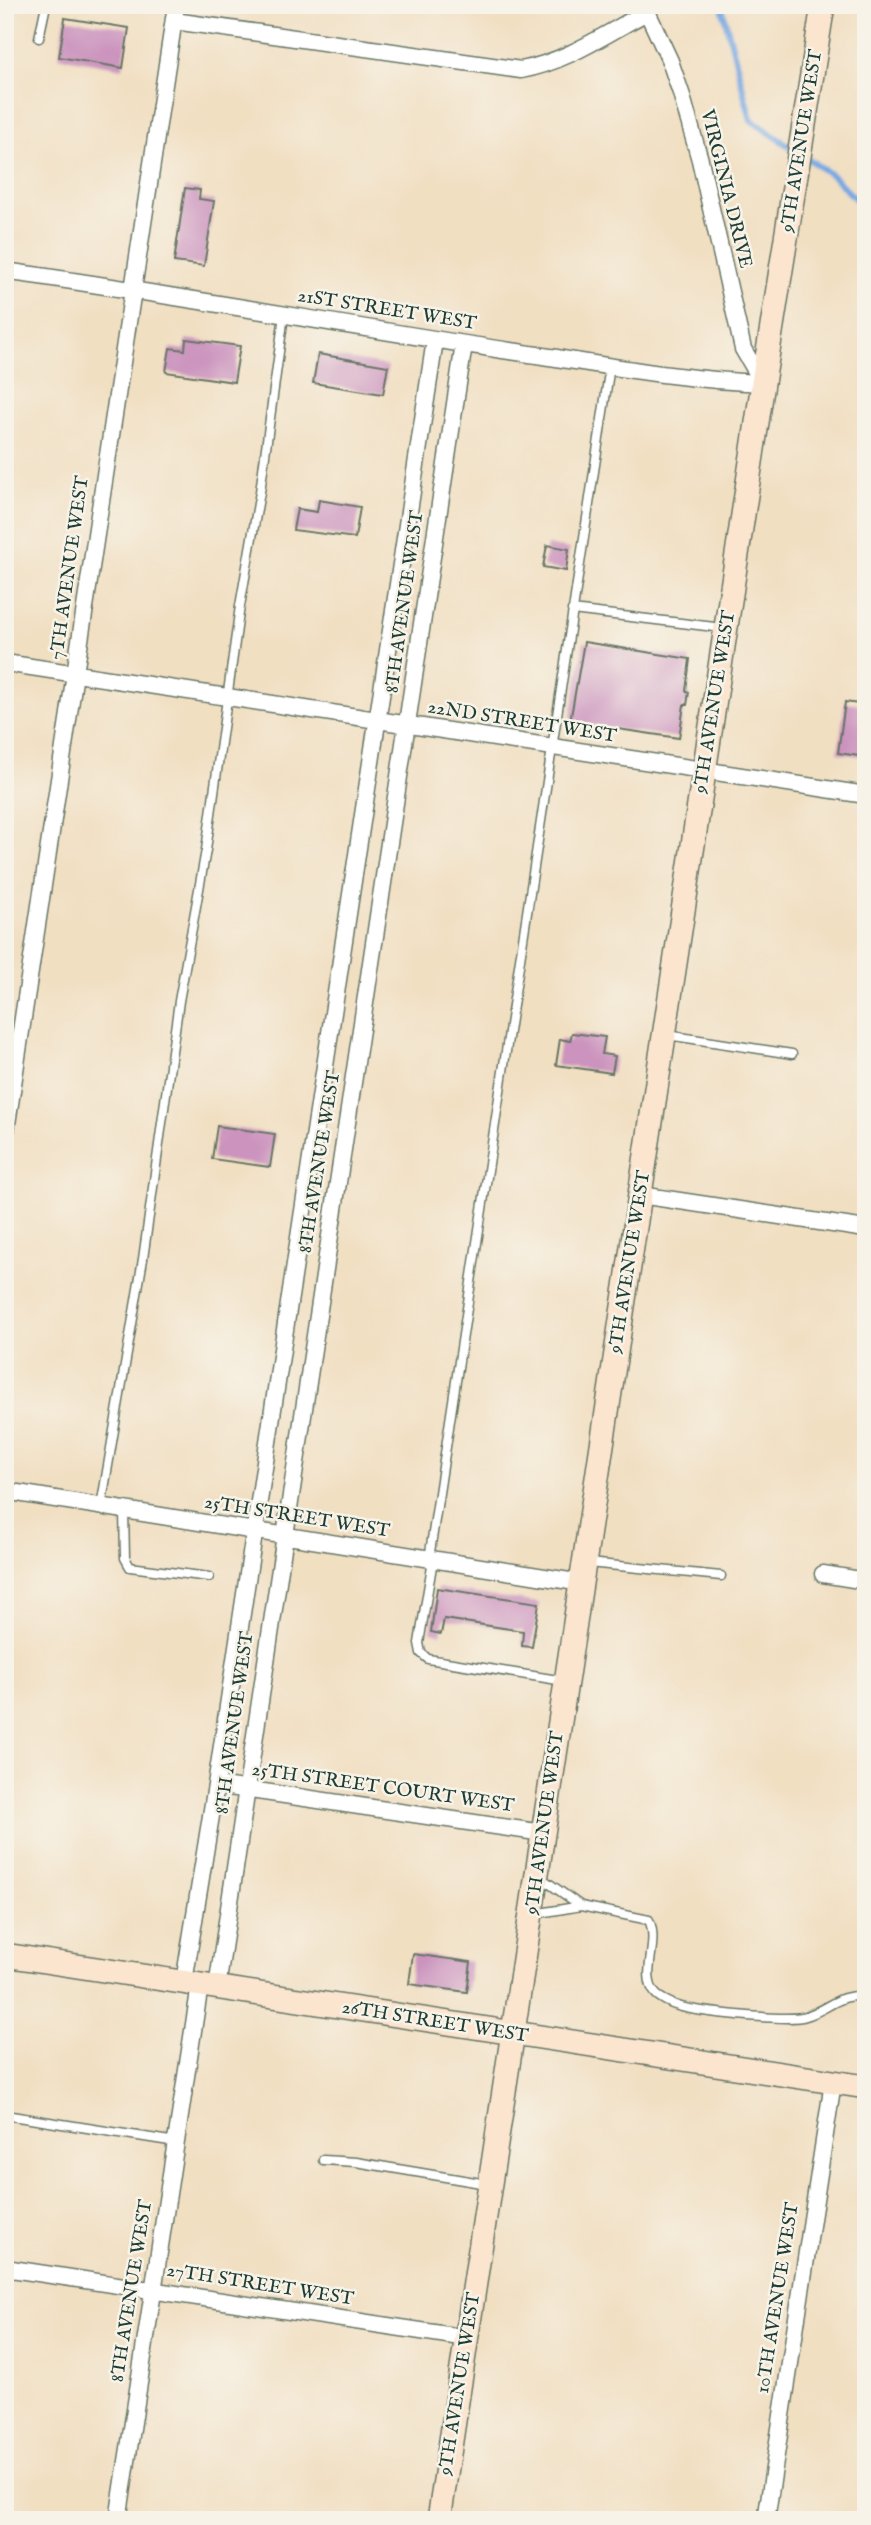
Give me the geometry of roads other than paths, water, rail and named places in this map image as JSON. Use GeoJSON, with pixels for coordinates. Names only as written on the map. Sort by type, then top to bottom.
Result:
{"type":"FeatureCollection","features":[{"type":"Feature","properties":{"kind":"street","name":"9TH AVENUE WEST"},"geometry":{"type":"LineString","coordinates":[[439,2520],[763,383],[823,5]]}},
{"type":"Feature","properties":{"kind":"street"},"geometry":{"type":"LineString","coordinates":[[175,13],[521,70],[556,60],[645,8]]}},
{"type":"Feature","properties":{"kind":"street","name":"VIRGINIA DRIVE"},"geometry":{"type":"LineString","coordinates":[[645,8],[670,61],[697,149],[743,349],[763,383]]}},
{"type":"Feature","properties":{"kind":"street","name":"7TH AVENUE WEST"},"geometry":{"type":"LineString","coordinates":[[5,1136],[175,13]]}},
{"type":"Feature","properties":{"kind":"street","name":"21ST STREET WEST"},"geometry":{"type":"LineString","coordinates":[[5,271],[610,366],[715,381],[763,383]]}},
{"type":"Feature","properties":{"kind":"street","name":"8TH AVENUE WEST"},"geometry":{"type":"LineString","coordinates":[[201,1985],[216,1785],[435,340]]}},
{"type":"Feature","properties":{"kind":"street","name":"8TH AVENUE WEST"},"geometry":{"type":"LineString","coordinates":[[118,2520],[201,1985],[246,1789],[464,344]]}},
{"type":"Feature","properties":{"kind":"street","name":"22ND STREET WEST"},"geometry":{"type":"LineString","coordinates":[[5,663],[866,795]]}},
{"type":"Feature","properties":{"kind":"street"},"geometry":{"type":"LineString","coordinates":[[640,1195],[866,1229]]}},
{"type":"Feature","properties":{"kind":"street","name":"25TH STREET WEST"},"geometry":{"type":"LineString","coordinates":[[5,1491],[431,1560],[583,1573]]}},
{"type":"Feature","properties":{"kind":"street"},"geometry":{"type":"LineString","coordinates":[[822,1574],[866,1581]]}},
{"type":"Feature","properties":{"kind":"street","name":"25TH STREET COURT WEST"},"geometry":{"type":"LineString","coordinates":[[216,1785],[543,1833]]}},
{"type":"Feature","properties":{"kind":"street","name":"26TH STREET WEST"},"geometry":{"type":"LineString","coordinates":[[5,1955],[866,2088]]}},
{"type":"Feature","properties":{"kind":"street","name":"10TH AVENUE WEST"},"geometry":{"type":"LineString","coordinates":[[766,2520],[833,2082]]}},
{"type":"Feature","properties":{"kind":"street","name":"27TH STREET WEST"},"geometry":{"type":"LineString","coordinates":[[5,2268],[467,2338]]}},
{"type":"Feature","properties":{"kind":"lane"},"geometry":{"type":"LineString","coordinates":[[39,38],[46,5]]}},
{"type":"Feature","properties":{"kind":"lane"},"geometry":{"type":"LineString","coordinates":[[101,1507],[143,1259],[179,1001],[206,850],[284,315]]}},
{"type":"Feature","properties":{"kind":"lane"},"geometry":{"type":"LineString","coordinates":[[567,1681],[428,1659],[421,1653],[419,1643],[610,366]]}},
{"type":"Feature","properties":{"kind":"lane"},"geometry":{"type":"LineString","coordinates":[[572,610],[726,629]]}},
{"type":"Feature","properties":{"kind":"lane"},"geometry":{"type":"LineString","coordinates":[[664,1034],[792,1054]]}},
{"type":"Feature","properties":{"kind":"lane"},"geometry":{"type":"LineString","coordinates":[[124,1510],[125,1558],[130,1567],[209,1577]]}},
{"type":"Feature","properties":{"kind":"lane"},"geometry":{"type":"LineString","coordinates":[[583,1573],[721,1576]]}},
{"type":"Feature","properties":{"kind":"lane"},"geometry":{"type":"LineString","coordinates":[[538,1876],[580,1906]]}},
{"type":"Feature","properties":{"kind":"lane"},"geometry":{"type":"LineString","coordinates":[[532,1914],[580,1906],[649,1920],[654,1931],[650,1986],[656,1995],[678,2006],[786,2020],[807,2016],[852,1994],[866,1996]]}},
{"type":"Feature","properties":{"kind":"lane"},"geometry":{"type":"LineString","coordinates":[[5,2115],[176,2143]]}},
{"type":"Feature","properties":{"kind":"lane"},"geometry":{"type":"LineString","coordinates":[[323,2160],[356,2162],[490,2185]]}},
{"type":"Feature","properties":{"kind":"waterway"},"geometry":{"type":"LineString","coordinates":[[722,7],[751,120],[795,150]]}},
{"type":"Feature","properties":{"kind":"waterway"},"geometry":{"type":"LineString","coordinates":[[804,156],[834,177],[866,210]]}}]}
